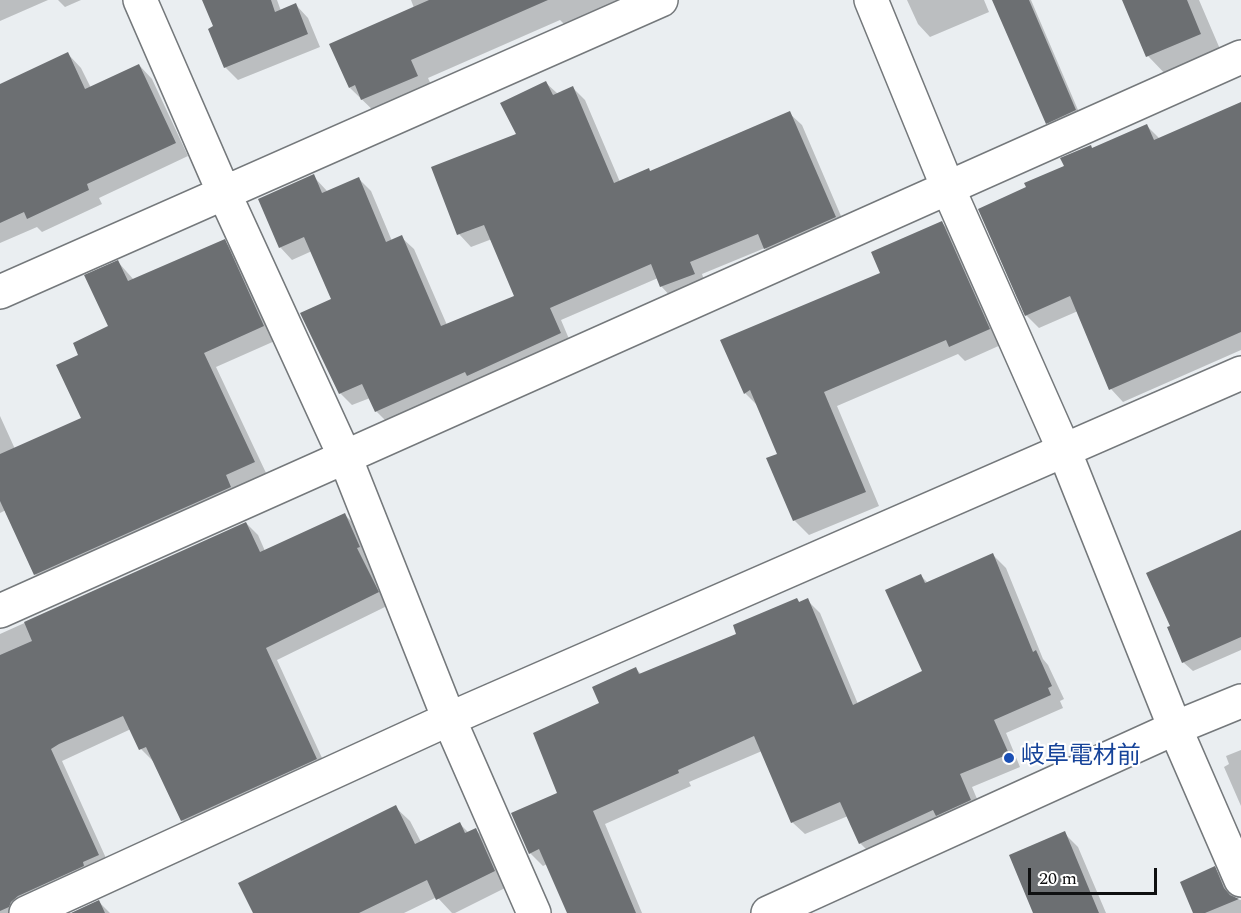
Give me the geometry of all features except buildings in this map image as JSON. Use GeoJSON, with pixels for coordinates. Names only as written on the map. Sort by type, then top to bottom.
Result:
{"type":"FeatureCollection","features":[{"type":"Feature","properties":{"kind":"street"},"geometry":{"type":"LineString","coordinates":[[140,0],[224,193],[345,457],[449,719],[534,913]]}},
{"type":"Feature","properties":{"kind":"street"},"geometry":{"type":"LineString","coordinates":[[0,292],[661,0]]}},
{"type":"Feature","properties":{"kind":"street"},"geometry":{"type":"LineString","coordinates":[[871,0],[948,188],[1064,450],[1175,728],[1241,880]]}},
{"type":"Feature","properties":{"kind":"street"},"geometry":{"type":"LineString","coordinates":[[0,611],[1241,57]]}},
{"type":"Feature","properties":{"kind":"street"},"geometry":{"type":"LineString","coordinates":[[26,913],[449,719],[1241,373]]}},
{"type":"Feature","properties":{"kind":"street"},"geometry":{"type":"LineString","coordinates":[[768,913],[1175,728],[1241,701]]}},
{"type":"Feature","properties":{"kind":"place","name":"岐阜電材前"},"geometry":{"type":"Point","coordinates":[1009,758]}}]}
